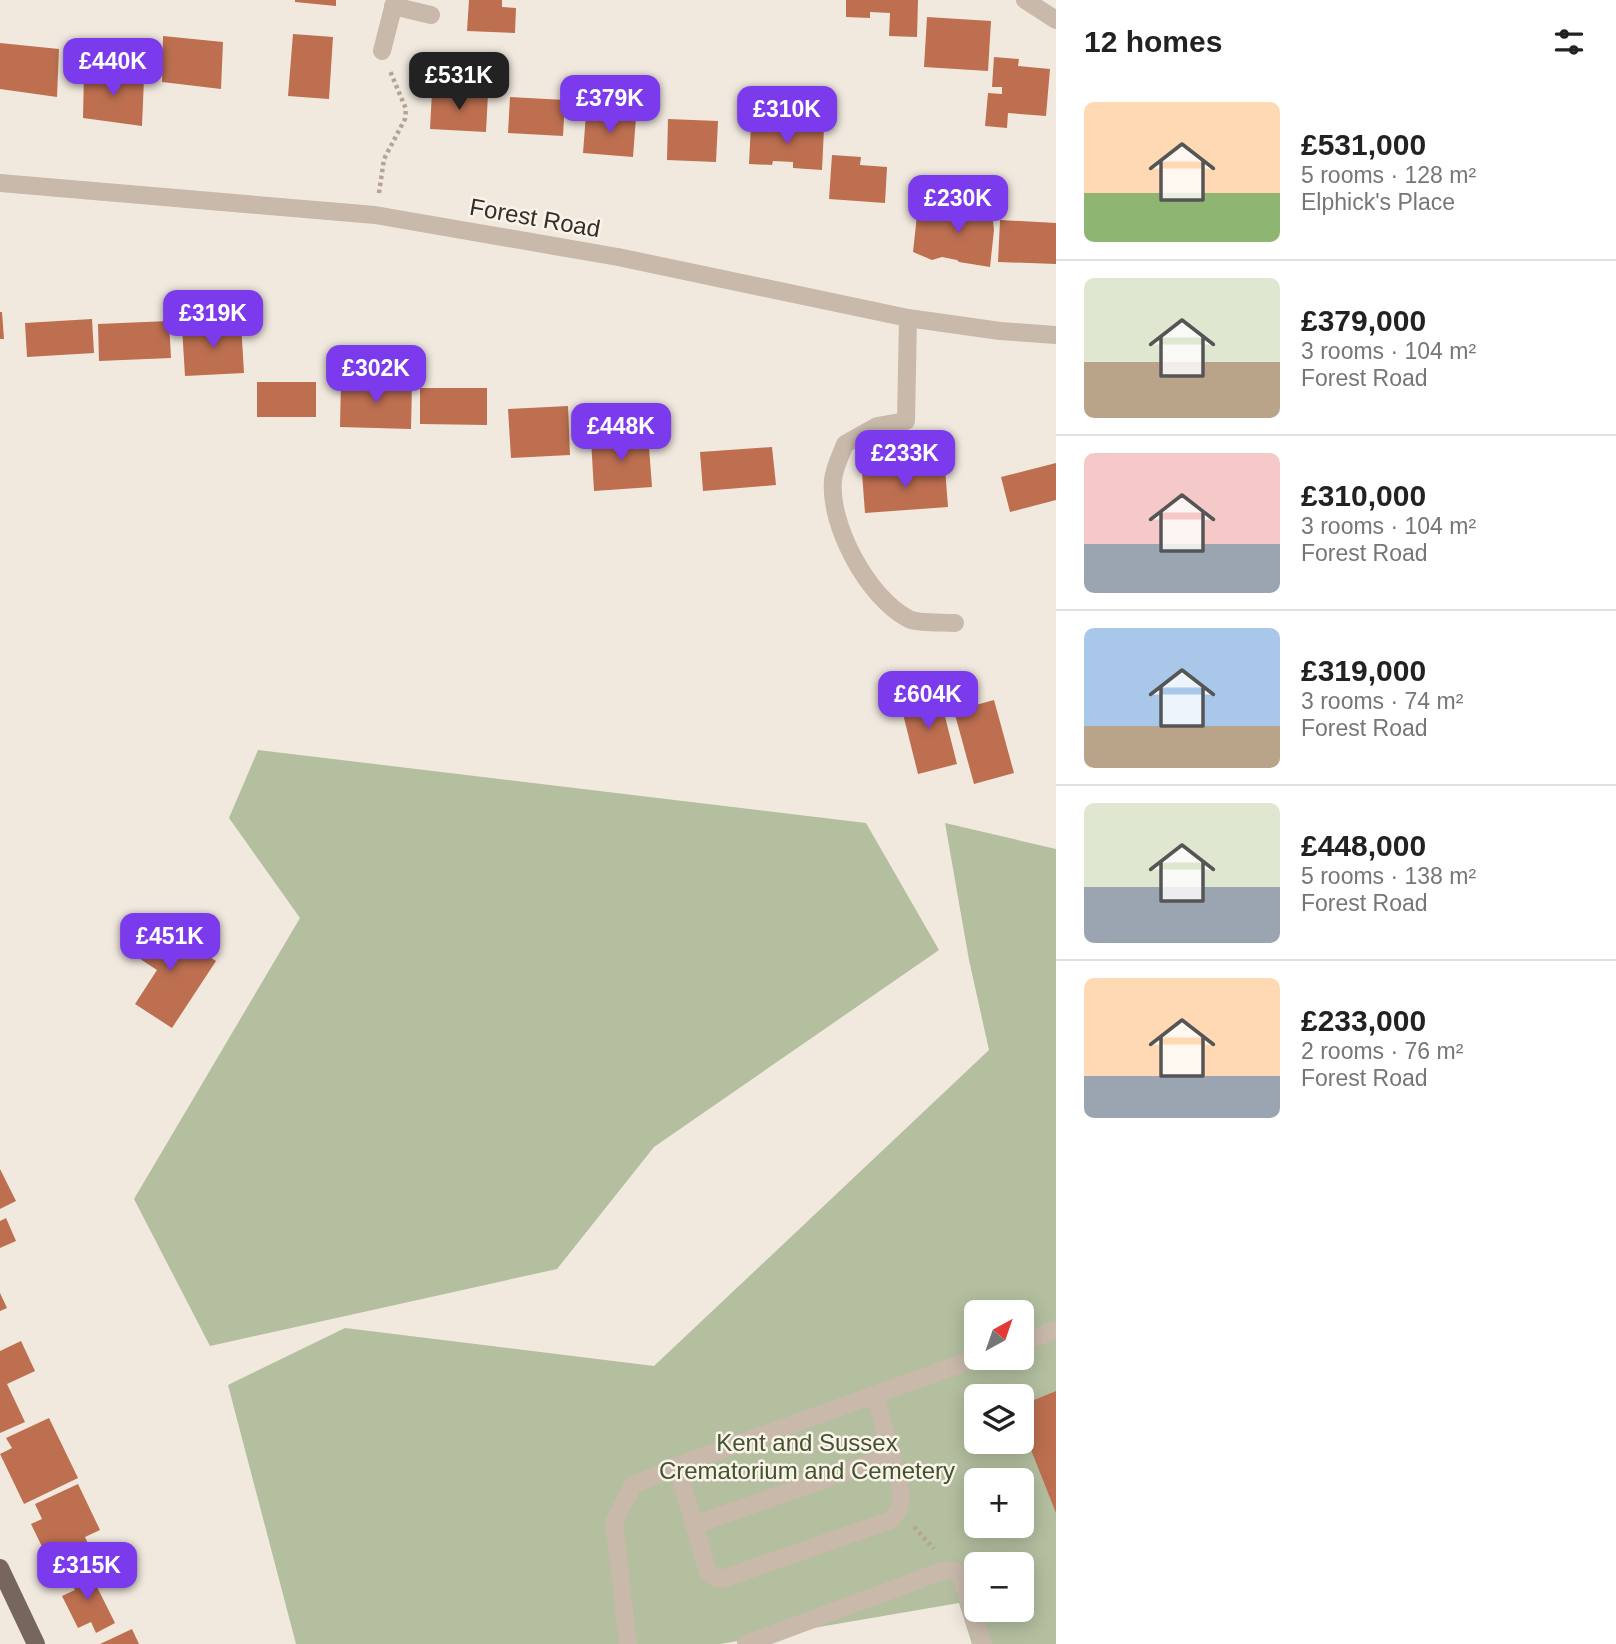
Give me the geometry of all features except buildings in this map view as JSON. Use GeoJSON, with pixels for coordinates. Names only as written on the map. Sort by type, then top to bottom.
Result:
{"type":"FeatureCollection","features":[{"type":"Feature","properties":{"kind":"main road"},"geometry":{"type":"LineString","coordinates":[[0,1569],[36,1644]]}},
{"type":"Feature","properties":{"kind":"street"},"geometry":{"type":"LineString","coordinates":[[1026,0],[1056,20]]}},
{"type":"Feature","properties":{"kind":"street"},"geometry":{"type":"LineString","coordinates":[[382,51],[394,3],[431,15]]}},
{"type":"Feature","properties":{"kind":"street","name":"Forest Road"},"geometry":{"type":"LineString","coordinates":[[0,183],[375,215],[618,257],[908,318],[1000,331],[1056,335]]}},
{"type":"Feature","properties":{"kind":"street"},"geometry":{"type":"LineString","coordinates":[[908,318],[906,421],[877,426],[845,444],[833,479],[836,519],[856,565],[886,602],[909,620],[955,623]]}},
{"type":"Feature","properties":{"kind":"street"},"geometry":{"type":"LineString","coordinates":[[1034,1338],[1056,1330]]}},
{"type":"Feature","properties":{"kind":"street"},"geometry":{"type":"LineString","coordinates":[[628,1644],[614,1522],[633,1485],[677,1466],[964,1363]]}},
{"type":"Feature","properties":{"kind":"street"},"geometry":{"type":"LineString","coordinates":[[677,1466],[708,1572],[716,1578],[724,1578],[891,1520],[902,1501],[901,1490],[875,1395]]}},
{"type":"Feature","properties":{"kind":"street"},"geometry":{"type":"LineString","coordinates":[[694,1525],[891,1456]]}},
{"type":"Feature","properties":{"kind":"street"},"geometry":{"type":"LineString","coordinates":[[746,1644],[942,1571],[954,1570],[961,1577],[984,1644]]}},
{"type":"Feature","properties":{"kind":"path"},"geometry":{"type":"LineString","coordinates":[[375,215],[384,159],[405,119],[406,109],[382,51]]}},
{"type":"Feature","properties":{"kind":"path"},"geometry":{"type":"LineString","coordinates":[[899,1510],[954,1570]]}},
{"type":"Feature","properties":{"kind":"green space"},"geometry":{"type":"Polygon","coordinates":[[[258,750],[866,823],[939,950],[654,1147],[557,1269],[210,1346],[134,1199],[300,918],[229,818],[258,750]]]}},
{"type":"Feature","properties":{"kind":"green space","name":"Kent and Sussex Crematorium and Cemetery"},"geometry":{"type":"Polygon","coordinates":[[[945,823],[1056,849],[1056,1644],[972,1644],[965,1622],[1034,1622],[1034,1552],[964,1552],[964,1619],[959,1603],[720,1644],[296,1644],[228,1385],[345,1328],[654,1366],[989,1050],[969,960],[945,823]]]}},
{"type":"Feature","properties":{"kind":"water"},"geometry":{"type":"Polygon","coordinates":[[[924,186],[956,189],[954,206],[923,204],[924,186]]]}}]}
